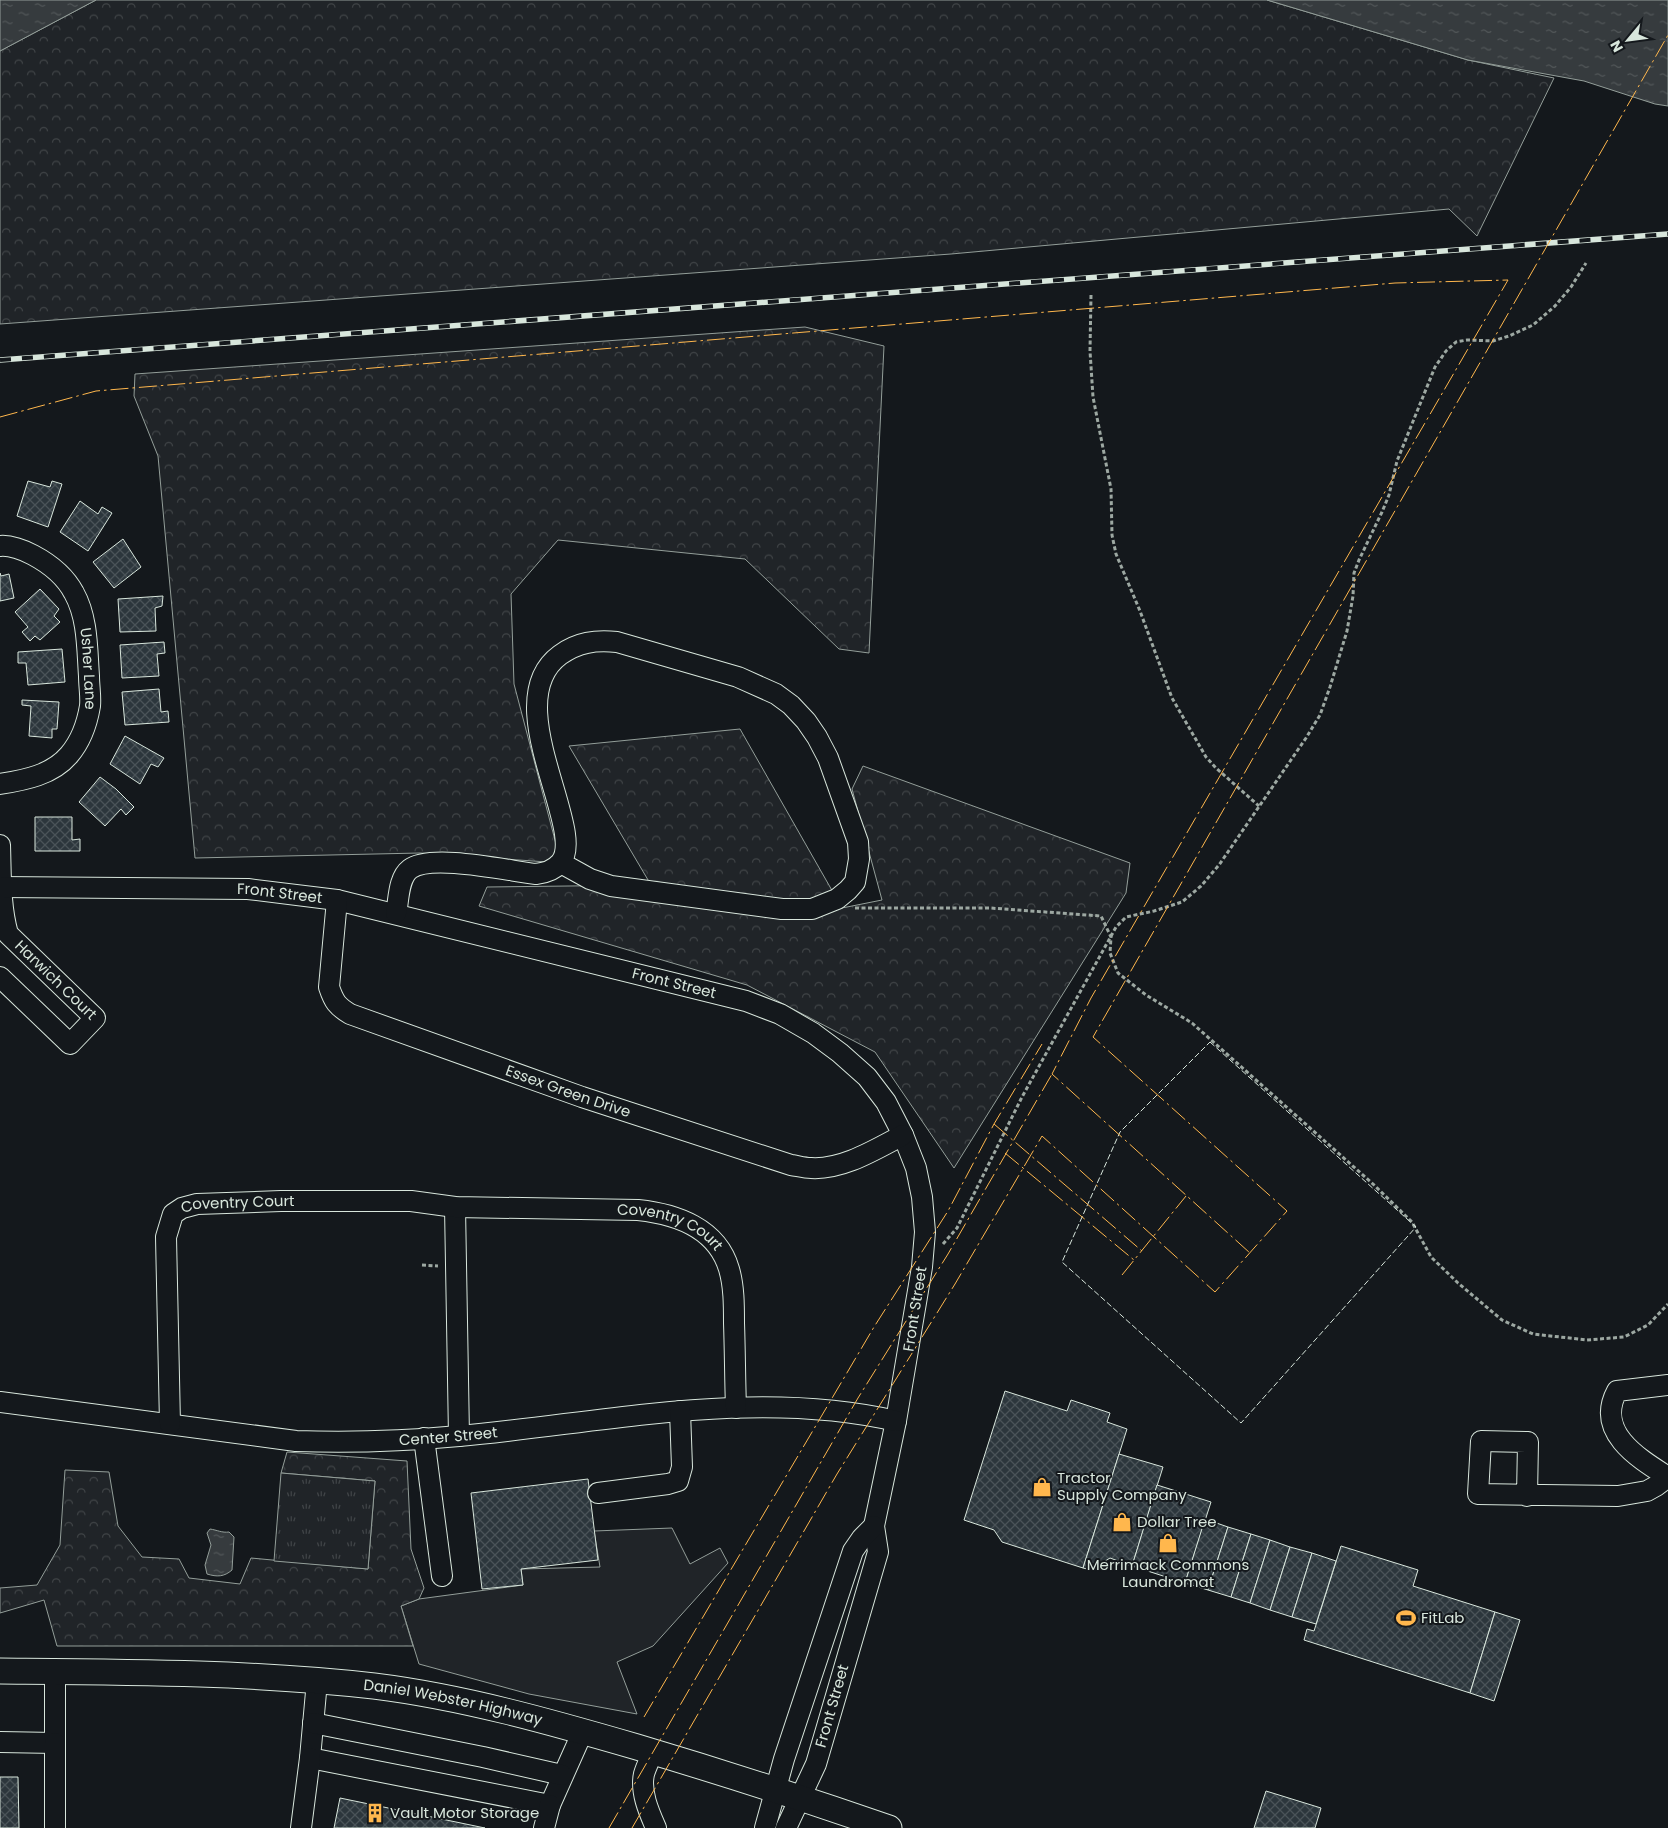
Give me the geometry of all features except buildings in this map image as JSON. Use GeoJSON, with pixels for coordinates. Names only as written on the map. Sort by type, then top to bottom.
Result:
{"type":"FeatureCollection","features":[{"type":"Feature","properties":{"kind":"main road","name":"Daniel Webster Highway"},"geometry":{"type":"LineString","coordinates":[[0,1671],[208,1675],[317,1681],[435,1696],[583,1731],[800,1798],[889,1828]]}},
{"type":"Feature","properties":{"kind":"street","name":"Usher Lane"},"geometry":{"type":"LineString","coordinates":[[0,546],[27,552],[45,562],[65,579],[75,594],[83,615],[90,704],[80,740],[68,756],[56,767],[24,780],[0,784]]}},
{"type":"Feature","properties":{"kind":"street"},"geometry":{"type":"LineString","coordinates":[[396,913],[402,881],[408,870],[420,864],[447,862],[536,874],[547,873],[561,863],[566,847],[564,828],[538,722],[536,696],[542,676],[555,659],[582,643],[599,640],[626,644],[738,677],[776,694],[791,705],[806,720],[828,758],[858,842],[859,859],[854,882],[837,899],[812,908],[782,909],[611,886],[590,879],[561,863]]}},
{"type":"Feature","properties":{"kind":"street","name":"Harwich Court"},"geometry":{"type":"LineString","coordinates":[[0,845],[4,939],[95,1018],[70,1044],[0,977]]}},
{"type":"Feature","properties":{"kind":"street","name":"Front Street"},"geometry":{"type":"LineString","coordinates":[[1,887],[248,889],[337,900],[396,913],[746,1001],[780,1014],[813,1032],[840,1053],[866,1078],[886,1102],[903,1135],[916,1168],[922,1197],[925,1232],[922,1267],[896,1421],[874,1526],[878,1552],[816,1764],[786,1828]]}},
{"type":"Feature","properties":{"kind":"street","name":"Essex Green Drive"},"geometry":{"type":"LineString","coordinates":[[337,900],[329,987],[333,1000],[340,1008],[350,1014],[582,1097],[791,1165],[812,1168],[833,1166],[870,1152],[903,1135]]}},
{"type":"Feature","properties":{"kind":"street","name":"Coventry Court"},"geometry":{"type":"LineString","coordinates":[[170,1424],[166,1237],[173,1214],[182,1208],[197,1204],[411,1201],[454,1207],[638,1210],[666,1214],[697,1227],[709,1237],[721,1252],[728,1267],[732,1282],[736,1408]]}},
{"type":"Feature","properties":{"kind":"street"},"geometry":{"type":"LineString","coordinates":[[454,1207],[459,1436]]}},
{"type":"Feature","properties":{"kind":"street"},"geometry":{"type":"LineString","coordinates":[[1527,1496],[1618,1496],[1647,1491],[1668,1477],[1642,1460],[1622,1442],[1614,1429],[1611,1413],[1612,1400],[1617,1391],[1668,1385]]}},
{"type":"Feature","properties":{"kind":"street","name":"Center Street"},"geometry":{"type":"LineString","coordinates":[[0,1402],[296,1441],[336,1442],[459,1436],[680,1411],[736,1408],[844,1411],[896,1421]]}},
{"type":"Feature","properties":{"kind":"street"},"geometry":{"type":"LineString","coordinates":[[598,1493],[678,1481],[682,1467],[680,1411]]}},
{"type":"Feature","properties":{"kind":"street"},"geometry":{"type":"LineString","coordinates":[[424,1438],[442,1576]]}},
{"type":"Feature","properties":{"kind":"street","name":"Front Street"},"geometry":{"type":"LineString","coordinates":[[765,1828],[777,1791],[784,1759],[852,1552],[874,1526]]}},
{"type":"Feature","properties":{"kind":"street"},"geometry":{"type":"LineString","coordinates":[[54,1671],[55,1828]]}},
{"type":"Feature","properties":{"kind":"street"},"geometry":{"type":"LineString","coordinates":[[301,1828],[317,1681]]}},
{"type":"Feature","properties":{"kind":"street"},"geometry":{"type":"LineString","coordinates":[[313,1724],[482,1757],[562,1776]]}},
{"type":"Feature","properties":{"kind":"street"},"geometry":{"type":"LineString","coordinates":[[544,1828],[550,1805],[583,1731]]}},
{"type":"Feature","properties":{"kind":"street"},"geometry":{"type":"LineString","coordinates":[[0,1742],[55,1743]]}},
{"type":"Feature","properties":{"kind":"street"},"geometry":{"type":"LineString","coordinates":[[653,1752],[644,1776],[644,1792],[656,1828]]}},
{"type":"Feature","properties":{"kind":"street"},"geometry":{"type":"LineString","coordinates":[[310,1758],[550,1805]]}},
{"type":"Feature","properties":{"kind":"path"},"geometry":{"type":"LineString","coordinates":[[922,1267],[958,1228],[1022,1097],[1116,927],[1126,917],[1182,902],[1201,886],[1219,864],[1320,715],[1347,631],[1353,596],[1354,573],[1382,512],[1397,461],[1435,367],[1446,351],[1456,342],[1467,340],[1493,341],[1533,325],[1555,306],[1571,287],[1586,263]]}},
{"type":"Feature","properties":{"kind":"path"},"geometry":{"type":"LineString","coordinates":[[1091,295],[1090,351],[1093,397],[1111,489],[1112,535],[1116,554],[1140,611],[1172,698],[1206,757],[1258,806]]}},
{"type":"Feature","properties":{"kind":"path"},"geometry":{"type":"LineString","coordinates":[[852,908],[990,908],[1101,916],[1112,937],[1110,953],[1118,973],[1146,995],[1192,1024],[1373,1184],[1412,1222],[1431,1257],[1458,1283],[1502,1320],[1534,1334],[1587,1340],[1624,1337],[1648,1325],[1668,1304]]}},
{"type":"Feature","properties":{"kind":"path"},"geometry":{"type":"LineString","coordinates":[[422,1265],[441,1266]]}},
{"type":"Feature","properties":{"kind":"green space"},"geometry":{"type":"Polygon","coordinates":[[[96,0],[1267,0],[1468,60],[1554,78],[1477,236],[1449,209],[951,254],[0,324],[0,51],[96,0]]]}},
{"type":"Feature","properties":{"kind":"green space"},"geometry":{"type":"Polygon","coordinates":[[[805,327],[884,346],[869,653],[839,649],[745,559],[558,540],[511,594],[514,684],[561,863],[420,853],[195,858],[158,456],[134,396],[135,374],[805,327]]]}},
{"type":"Feature","properties":{"kind":"green space"},"geometry":{"type":"Polygon","coordinates":[[[740,729],[842,908],[882,900],[852,789],[863,766],[1130,863],[1126,893],[954,1168],[875,1052],[747,985],[479,906],[487,887],[651,885],[569,746],[740,729]]]}},
{"type":"Feature","properties":{"kind":"green space"},"geometry":{"type":"Polygon","coordinates":[[[287,1452],[407,1461],[411,1549],[424,1588],[419,1599],[401,1606],[413,1646],[57,1646],[44,1600],[0,1613],[0,1588],[37,1585],[60,1545],[65,1470],[109,1472],[118,1526],[142,1557],[179,1559],[189,1578],[240,1584],[251,1558],[368,1569],[375,1481],[281,1473],[287,1452]]]}},
{"type":"Feature","properties":{"kind":"green space"},"geometry":{"type":"Polygon","coordinates":[[[281,1473],[375,1481],[368,1569],[274,1561],[281,1473]]]}},
{"type":"Feature","properties":{"kind":"green space"},"geometry":{"type":"Polygon","coordinates":[[[672,1528],[690,1564],[720,1548],[728,1563],[653,1646],[617,1662],[637,1714],[529,1694],[419,1664],[401,1606],[419,1599],[523,1585],[521,1569],[600,1567],[594,1531],[672,1528]]]}},
{"type":"Feature","properties":{"kind":"water"},"geometry":{"type":"Polygon","coordinates":[[[0,0],[96,0],[0,51],[0,0]]]}},
{"type":"Feature","properties":{"kind":"water"},"geometry":{"type":"Polygon","coordinates":[[[1267,0],[1668,0],[1668,106],[1655,104],[1584,81],[1468,60],[1267,0]]]}},
{"type":"Feature","properties":{"kind":"water"},"geometry":{"type":"Polygon","coordinates":[[[210,1529],[229,1532],[234,1537],[232,1570],[223,1575],[207,1574],[205,1565],[211,1545],[207,1533],[210,1529]]]}},
{"type":"Feature","properties":{"kind":"railway"},"geometry":{"type":"LineString","coordinates":[[0,360],[1668,234]]}},
{"type":"Feature","properties":{"kind":"fence"},"geometry":{"type":"LineString","coordinates":[[1210,1042],[1416,1227],[1241,1423],[1062,1262],[1120,1132],[1210,1042]]}},
{"type":"Feature","properties":{"kind":"power"},"geometry":{"type":"LineString","coordinates":[[632,1828],[837,1474],[955,1284],[1042,1136],[1215,1292],[1287,1211],[1093,1037],[1668,35]]}},
{"type":"Feature","properties":{"kind":"power"},"geometry":{"type":"LineString","coordinates":[[0,417],[96,391],[1395,283],[1508,280],[1091,998],[1052,1074],[1250,1253]]}},
{"type":"Feature","properties":{"kind":"power"},"geometry":{"type":"LineString","coordinates":[[644,1717],[874,1327],[948,1211],[994,1124],[1042,1044]]}},
{"type":"Feature","properties":{"kind":"power"},"geometry":{"type":"LineString","coordinates":[[609,1828],[858,1398],[948,1254],[1052,1074]]}},
{"type":"Feature","properties":{"kind":"power"},"geometry":{"type":"LineString","coordinates":[[994,1124],[1142,1251]]}},
{"type":"Feature","properties":{"kind":"power"},"geometry":{"type":"LineString","coordinates":[[1005,1153],[1134,1260]]}},
{"type":"Feature","properties":{"kind":"power"},"geometry":{"type":"LineString","coordinates":[[1122,1275],[1186,1196]]}},
{"type":"Feature","properties":{"kind":"place","name":"Tractor Supply Company"},"geometry":{"type":"Point","coordinates":[1042,1487]}},
{"type":"Feature","properties":{"kind":"place","name":"Dollar Tree"},"geometry":{"type":"Point","coordinates":[1122,1522]}},
{"type":"Feature","properties":{"kind":"place","name":"Merrimack Commons Laundromat"},"geometry":{"type":"Point","coordinates":[1168,1543]}},
{"type":"Feature","properties":{"kind":"place","name":"FitLab"},"geometry":{"type":"Point","coordinates":[1406,1618]}},
{"type":"Feature","properties":{"kind":"place","name":"Vault Motor Storage"},"geometry":{"type":"Point","coordinates":[375,1813]}}]}
